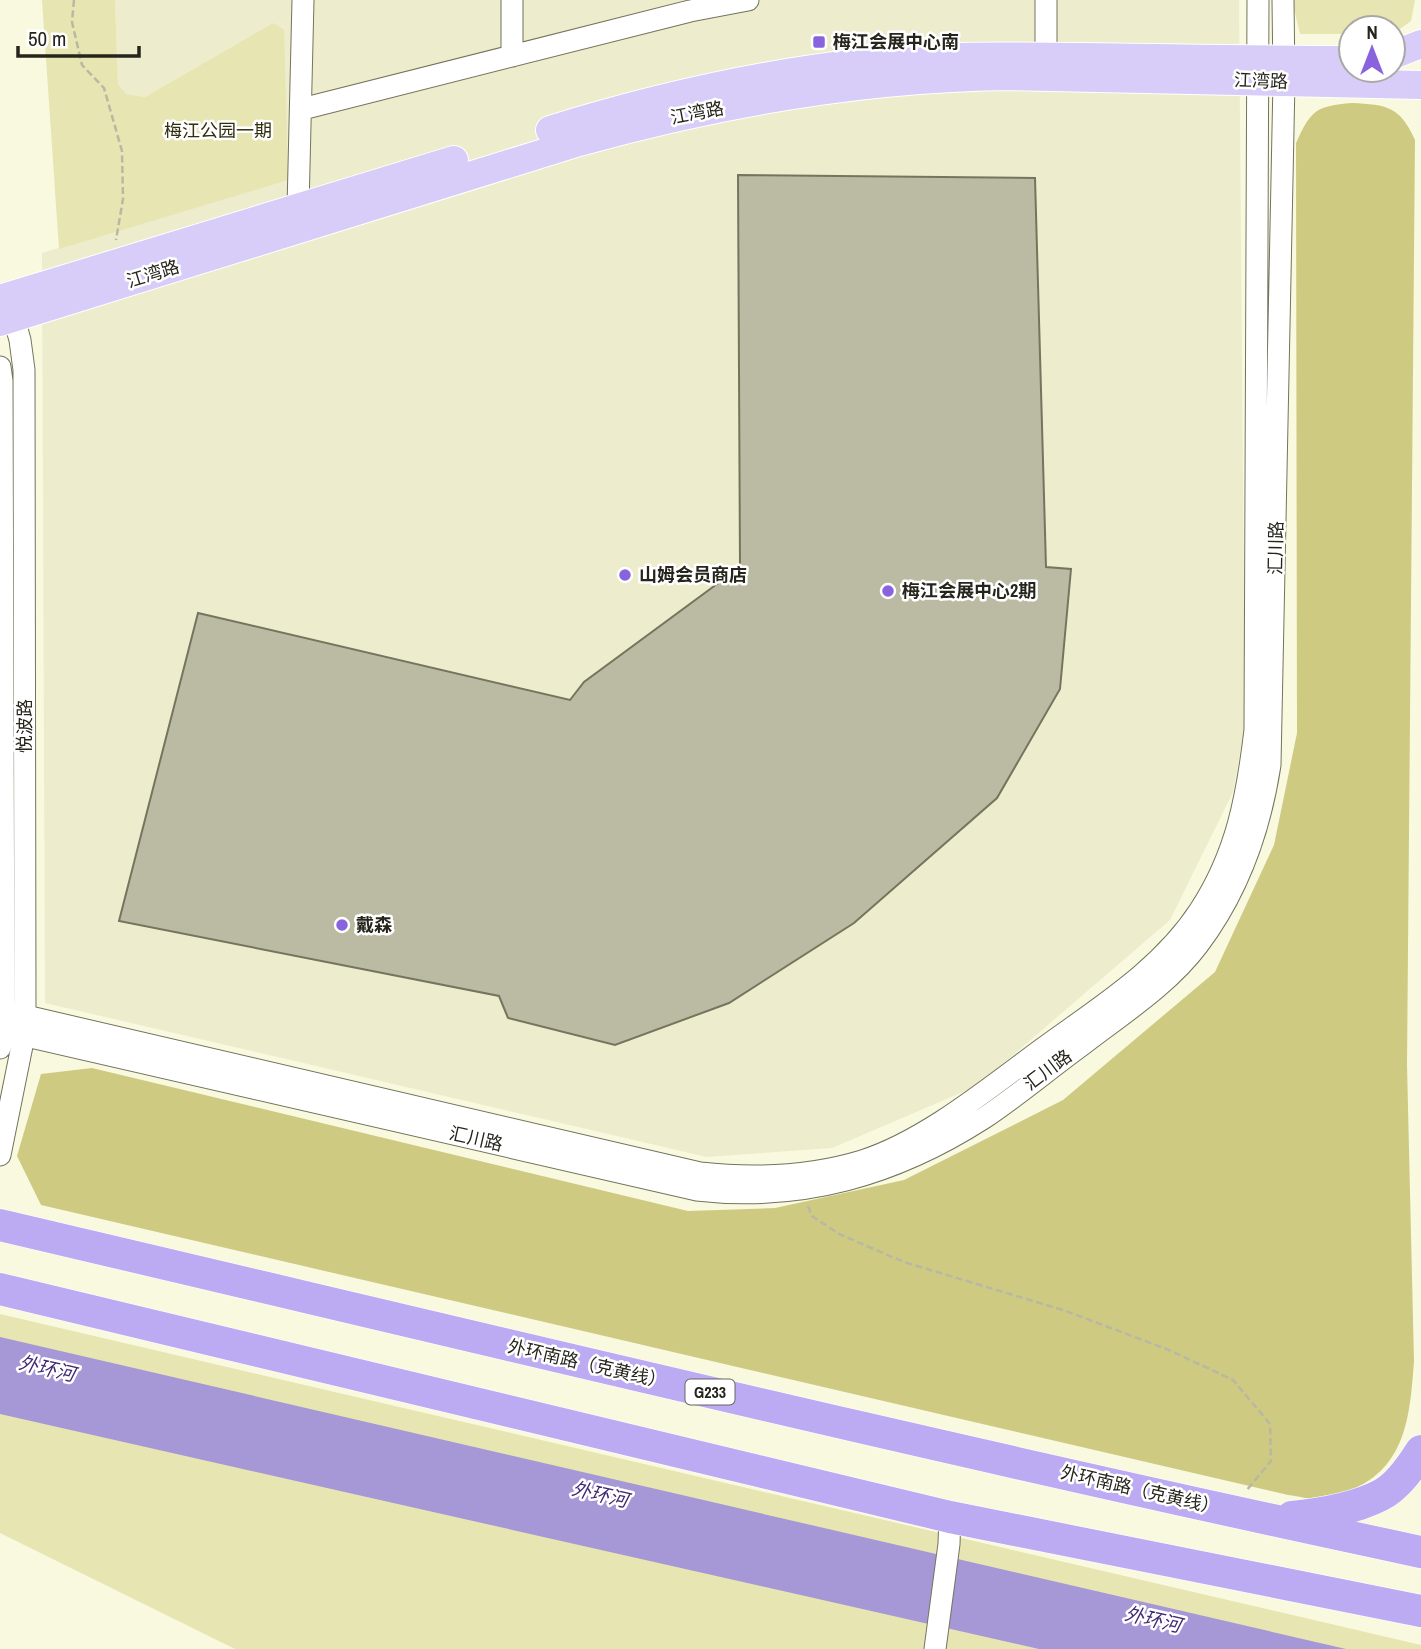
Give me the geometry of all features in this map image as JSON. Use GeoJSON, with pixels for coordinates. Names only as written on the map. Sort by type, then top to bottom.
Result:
{"type":"FeatureCollection","features":[{"type":"Feature","properties":{"kind":"highway","name":"外环南路（克黄线）"},"geometry":{"type":"LineString","coordinates":[[0,1225],[634,1375],[1421,1552]]}},
{"type":"Feature","properties":{"kind":"highway"},"geometry":{"type":"LineString","coordinates":[[0,1289],[950,1530],[1421,1611]]}},
{"type":"Feature","properties":{"kind":"highway"},"geometry":{"type":"LineString","coordinates":[[1270,1519],[1321,1514],[1382,1495],[1397,1482],[1421,1451]]}},
{"type":"Feature","properties":{"kind":"main road","name":"江湾路"},"geometry":{"type":"LineString","coordinates":[[5,309],[111,264],[604,114],[705,89],[859,63],[953,57],[1046,57],[1271,70],[1337,79]]}},
{"type":"Feature","properties":{"kind":"main road","name":"江湾路"},"geometry":{"type":"LineString","coordinates":[[5,309],[579,142],[651,122],[750,102],[837,87],[942,77],[1271,70],[1337,62]]}},
{"type":"Feature","properties":{"kind":"main road","name":"江湾路"},"geometry":{"type":"LineString","coordinates":[[1375,84],[1421,85]]}},
{"type":"Feature","properties":{"kind":"street"},"geometry":{"type":"LineString","coordinates":[[298,208],[303,0]]}},
{"type":"Feature","properties":{"kind":"street"},"geometry":{"type":"LineString","coordinates":[[512,0],[512,56]]}},
{"type":"Feature","properties":{"kind":"street"},"geometry":{"type":"LineString","coordinates":[[302,109],[512,56],[693,5],[748,0]]}},
{"type":"Feature","properties":{"kind":"street"},"geometry":{"type":"LineString","coordinates":[[1046,0],[1046,57]]}},
{"type":"Feature","properties":{"kind":"street"},"geometry":{"type":"LineString","coordinates":[[1258,0],[1271,70]]}},
{"type":"Feature","properties":{"kind":"street"},"geometry":{"type":"LineString","coordinates":[[1271,70],[1283,0]]}},
{"type":"Feature","properties":{"kind":"street","name":"汇川路"},"geometry":{"type":"LineString","coordinates":[[8,1026],[700,1173],[738,1177],[779,1176],[821,1171],[864,1160],[897,1146],[971,1101],[1149,970],[1199,911],[1227,860],[1245,801],[1251,767],[1255,730],[1271,70]]}},
{"type":"Feature","properties":{"kind":"street","name":"汇川路"},"geometry":{"type":"LineString","coordinates":[[8,1026],[697,1190],[733,1194],[835,1185],[885,1168],[931,1147],[983,1118],[1162,985],[1197,946],[1218,915],[1248,855],[1264,808],[1270,765],[1273,732],[1271,70]]}},
{"type":"Feature","properties":{"kind":"street","name":"悦波路"},"geometry":{"type":"LineString","coordinates":[[0,1155],[8,1026],[24,370],[20,340],[5,309]]}},
{"type":"Feature","properties":{"kind":"street","name":"悦波路"},"geometry":{"type":"LineString","coordinates":[[0,367],[8,1026]]}},
{"type":"Feature","properties":{"kind":"street"},"geometry":{"type":"LineString","coordinates":[[936,1643],[950,1530]]}},
{"type":"Feature","properties":{"kind":"path"},"geometry":{"type":"LineString","coordinates":[[74,0],[72,22],[82,65],[104,88],[122,151],[123,199],[111,264]]}},
{"type":"Feature","properties":{"kind":"path"},"geometry":{"type":"LineString","coordinates":[[801,1190],[812,1216],[839,1234],[904,1262],[1066,1311],[1169,1350],[1233,1380],[1270,1424],[1271,1461],[1230,1510]]}},
{"type":"Feature","properties":{"kind":"shaded area","name":"山姆会员商店"},"geometry":{"type":"Polygon","coordinates":[[[115,0],[1239,0],[1245,725],[1233,792],[1170,920],[977,1086],[832,1148],[707,1157],[45,1003],[42,253],[288,179],[273,23],[145,97],[125,94],[118,84],[115,0]]]}},
{"type":"Feature","properties":{"kind":"shaded area"},"geometry":{"type":"Polygon","coordinates":[[[1352,103],[1383,107],[1398,114],[1415,140],[1407,1065],[1414,1361],[1407,1419],[1402,1437],[1384,1468],[1370,1480],[1326,1500],[1288,1495],[41,1205],[17,1156],[41,1074],[92,1068],[688,1211],[775,1208],[904,1180],[1063,1100],[1215,972],[1274,845],[1297,733],[1296,143],[1306,123],[1316,112],[1330,106],[1352,103]]]}},
{"type":"Feature","properties":{"kind":"green space","name":"梅江公园一期"},"geometry":{"type":"Polygon","coordinates":[[[42,0],[115,0],[118,84],[126,94],[145,97],[273,23],[284,30],[288,180],[59,249],[42,0]]]}},
{"type":"Feature","properties":{"kind":"green space"},"geometry":{"type":"Polygon","coordinates":[[[1292,0],[1415,0],[1411,21],[1407,24],[1407,14],[1337,14],[1337,34],[1300,34],[1292,0]]]}},
{"type":"Feature","properties":{"kind":"green space"},"geometry":{"type":"Polygon","coordinates":[[[0,1314],[1421,1645],[1421,1649],[235,1649],[0,1533],[0,1314]]]}},
{"type":"Feature","properties":{"kind":"water","name":"外环河"},"geometry":{"type":"Polygon","coordinates":[[[0,1337],[1346,1649],[1039,1649],[0,1414],[0,1337]]]}},
{"type":"Feature","properties":{"kind":"building","name":"梅江会展中心2期"},"geometry":{"type":"Polygon","coordinates":[[[738,175],[1035,178],[1046,567],[1071,569],[1060,689],[997,798],[854,923],[729,1003],[615,1045],[508,1018],[499,996],[119,921],[198,613],[570,700],[584,682],[740,567],[738,175]]]}},
{"type":"Feature","properties":{"kind":"place","name":"梅江会展中心南"},"geometry":{"type":"Point","coordinates":[819,42]}},
{"type":"Feature","properties":{"kind":"place","name":"山姆会员商店"},"geometry":{"type":"Point","coordinates":[625,575]}},
{"type":"Feature","properties":{"kind":"place","name":"梅江会展中心2期"},"geometry":{"type":"Point","coordinates":[888,591]}},
{"type":"Feature","properties":{"kind":"place","name":"戴森"},"geometry":{"type":"Point","coordinates":[342,925]}}]}
